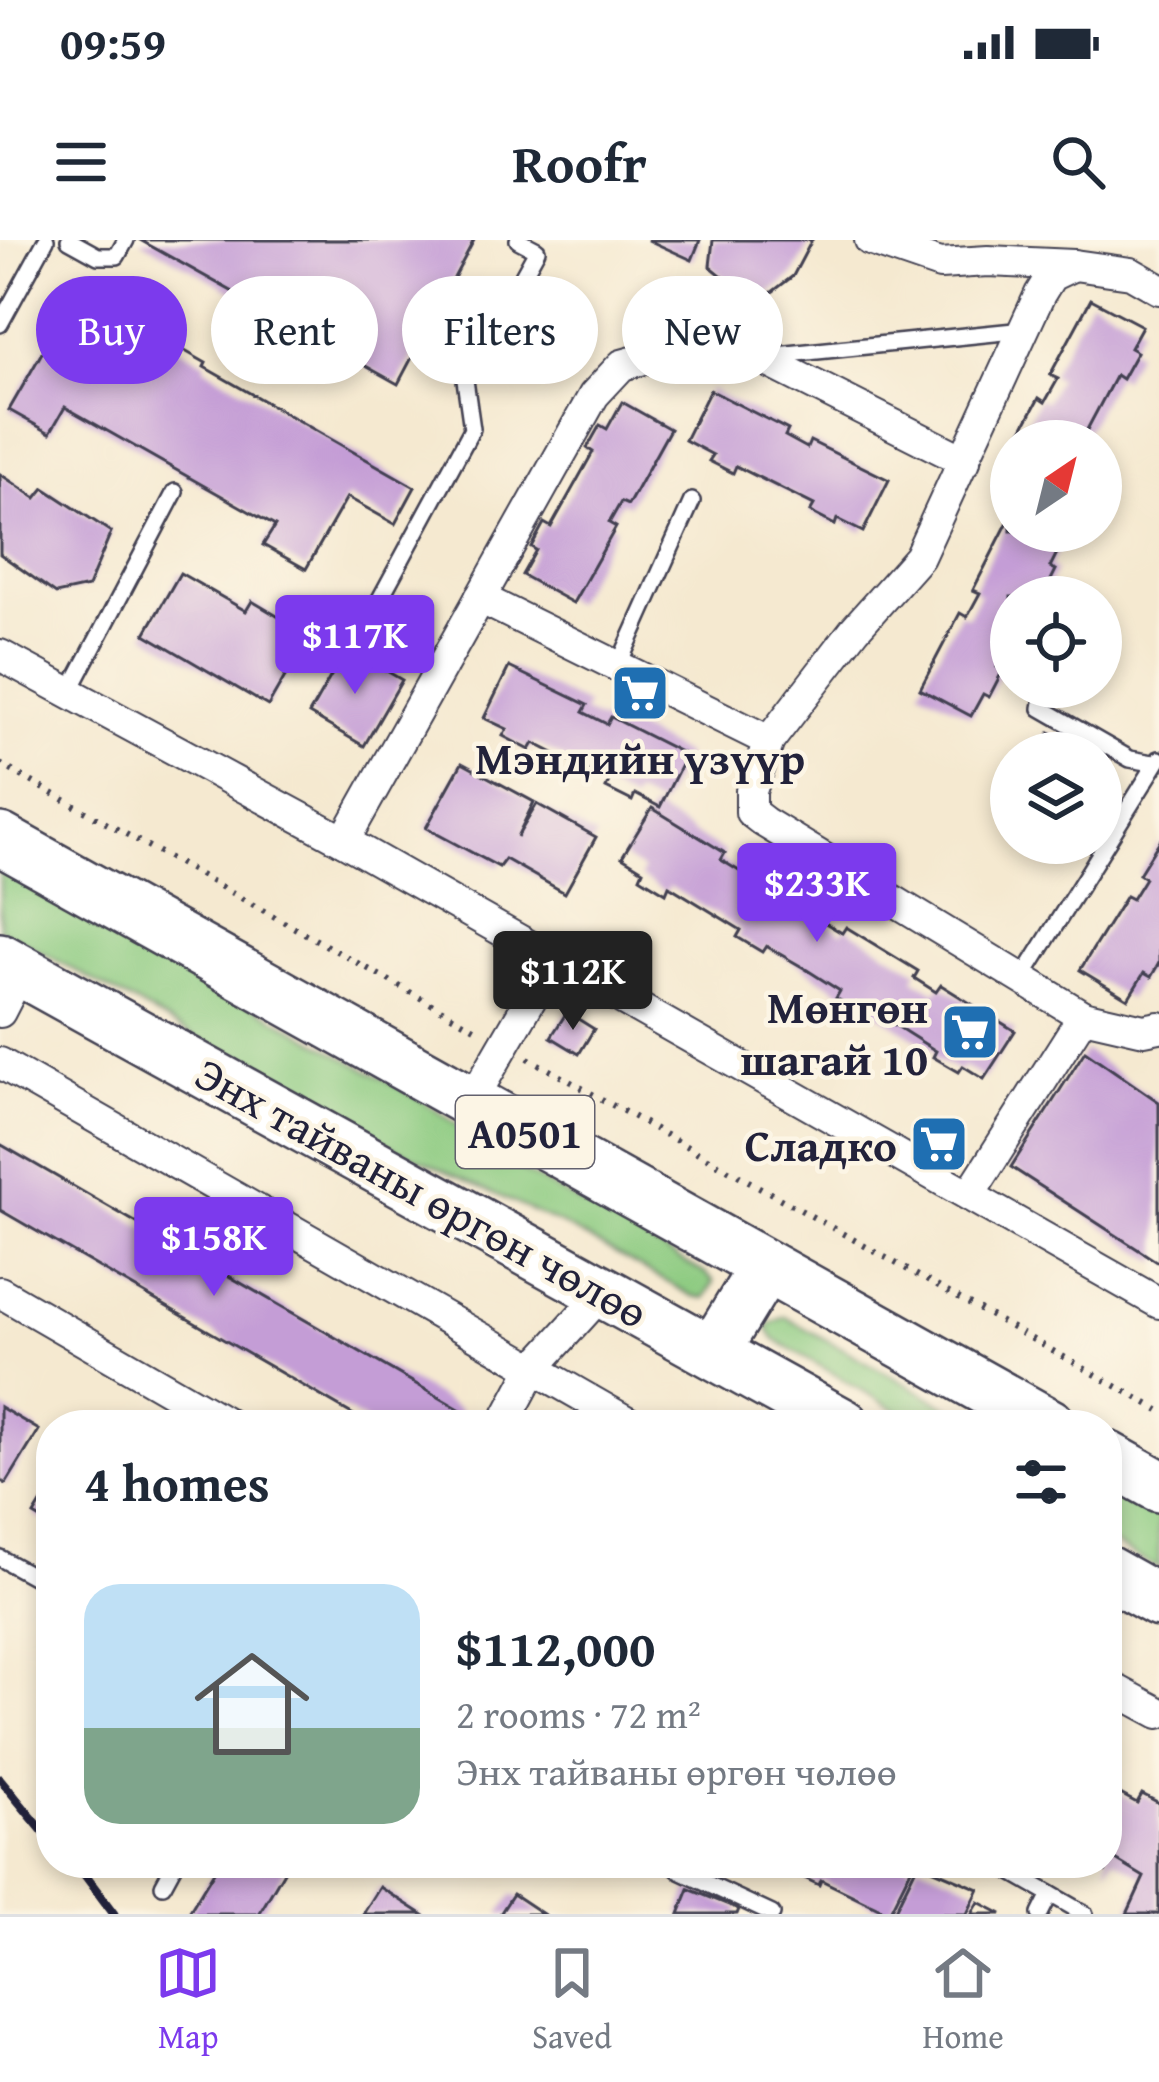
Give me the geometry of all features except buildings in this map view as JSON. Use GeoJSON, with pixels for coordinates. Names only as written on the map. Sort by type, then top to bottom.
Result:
{"type":"FeatureCollection","features":[{"type":"Feature","properties":{"kind":"highway","name":"A0501"},"geometry":{"type":"LineString","coordinates":[[0,839],[1023,1410]]}},
{"type":"Feature","properties":{"kind":"highway","name":"Энх тайваны өргөн чөлөө"},"geometry":{"type":"LineString","coordinates":[[7,981],[604,1291],[817,1410]]}},
{"type":"Feature","properties":{"kind":"highway"},"geometry":{"type":"LineString","coordinates":[[713,1352],[765,1267]]}},
{"type":"Feature","properties":{"kind":"highway"},"geometry":{"type":"LineString","coordinates":[[1122,1465],[1159,1486]]}},
{"type":"Feature","properties":{"kind":"highway"},"geometry":{"type":"LineString","coordinates":[[1122,1580],[1159,1600]]}},
{"type":"Feature","properties":{"kind":"street"},"geometry":{"type":"LineString","coordinates":[[869,240],[940,265],[993,251],[1131,273],[1159,289]]}},
{"type":"Feature","properties":{"kind":"street"},"geometry":{"type":"LineString","coordinates":[[1074,266],[1051,276],[919,557],[855,629],[769,741],[751,791],[751,812],[1082,1016],[1144,1030],[1159,1027]]}},
{"type":"Feature","properties":{"kind":"street"},"geometry":{"type":"LineString","coordinates":[[344,841],[594,394],[622,365]]}},
{"type":"Feature","properties":{"kind":"street"},"geometry":{"type":"LineString","coordinates":[[783,369],[965,461]]}},
{"type":"Feature","properties":{"kind":"street"},"geometry":{"type":"LineString","coordinates":[[480,598],[769,741]]}},
{"type":"Feature","properties":{"kind":"street"},"geometry":{"type":"LineString","coordinates":[[0,655],[344,841],[1159,1304]]}},
{"type":"Feature","properties":{"kind":"street"},"geometry":{"type":"LineString","coordinates":[[471,1102],[554,959]]}},
{"type":"Feature","properties":{"kind":"street"},"geometry":{"type":"LineString","coordinates":[[970,1194],[1082,1016]]}},
{"type":"Feature","properties":{"kind":"street"},"geometry":{"type":"LineString","coordinates":[[0,1063],[606,1410]]}},
{"type":"Feature","properties":{"kind":"street"},"geometry":{"type":"LineString","coordinates":[[511,1410],[533,1369],[604,1291]]}},
{"type":"Feature","properties":{"kind":"street"},"geometry":{"type":"LineString","coordinates":[[0,1292],[204,1410]]}},
{"type":"Feature","properties":{"kind":"street"},"geometry":{"type":"LineString","coordinates":[[1122,1692],[1159,1713]]}},
{"type":"Feature","properties":{"kind":"lane"},"geometry":{"type":"LineString","coordinates":[[0,324],[46,240]]}},
{"type":"Feature","properties":{"kind":"lane"},"geometry":{"type":"LineString","coordinates":[[69,240],[98,256],[117,256],[126,240]]}},
{"type":"Feature","properties":{"kind":"lane"},"geometry":{"type":"LineString","coordinates":[[374,610],[472,429],[465,380],[537,250],[518,240]]}},
{"type":"Feature","properties":{"kind":"lane"},"geometry":{"type":"LineString","coordinates":[[783,355],[1024,330]]}},
{"type":"Feature","properties":{"kind":"lane"},"geometry":{"type":"LineString","coordinates":[[68,694],[175,492]]}},
{"type":"Feature","properties":{"kind":"lane"},"geometry":{"type":"LineString","coordinates":[[618,666],[692,501]]}},
{"type":"Feature","properties":{"kind":"lane"},"geometry":{"type":"LineString","coordinates":[[1023,977],[1156,761],[1130,759],[1041,708]]}},
{"type":"Feature","properties":{"kind":"lane"},"geometry":{"type":"LineString","coordinates":[[0,1558],[36,1578]]}},
{"type":"Feature","properties":{"kind":"lane"},"geometry":{"type":"LineString","coordinates":[[164,1885],[168,1878]]}},
{"type":"Feature","properties":{"kind":"lane"},"geometry":{"type":"LineString","coordinates":[[695,1878],[772,1914]]}},
{"type":"Feature","properties":{"kind":"lane"},"geometry":{"type":"LineString","coordinates":[[1022,1878],[1085,1914]]}},
{"type":"Feature","properties":{"kind":"lane"},"geometry":{"type":"LineString","coordinates":[[1040,1914],[1050,1894]]}},
{"type":"Feature","properties":{"kind":"path"},"geometry":{"type":"LineString","coordinates":[[0,764],[1159,1410]]}},
{"type":"Feature","properties":{"kind":"green space"},"geometry":{"type":"Polygon","coordinates":[[[0,865],[423,1101],[523,1171],[706,1274],[714,1282],[705,1298],[398,1149],[0,929],[0,865]]]}},
{"type":"Feature","properties":{"kind":"green space"},"geometry":{"type":"Polygon","coordinates":[[[785,1317],[953,1410],[896,1410],[774,1339],[770,1324],[785,1317]]]}},
{"type":"Feature","properties":{"kind":"green space"},"geometry":{"type":"Polygon","coordinates":[[[1122,1490],[1159,1511],[1159,1569],[1122,1548],[1122,1490]]]}},
{"type":"Feature","properties":{"kind":"railway"},"geometry":{"type":"LineString","coordinates":[[0,1779],[36,1823]]}},
{"type":"Feature","properties":{"kind":"railway"},"geometry":{"type":"LineString","coordinates":[[87,1878],[114,1914]]}},
{"type":"Feature","properties":{"kind":"place","name":"Мэндийн үзүүр"},"geometry":{"type":"Point","coordinates":[640,693]}},
{"type":"Feature","properties":{"kind":"place","name":"Мөнгөн шагай 10"},"geometry":{"type":"Point","coordinates":[970,1032]}},
{"type":"Feature","properties":{"kind":"place","name":"Сладко"},"geometry":{"type":"Point","coordinates":[939,1144]}}]}
